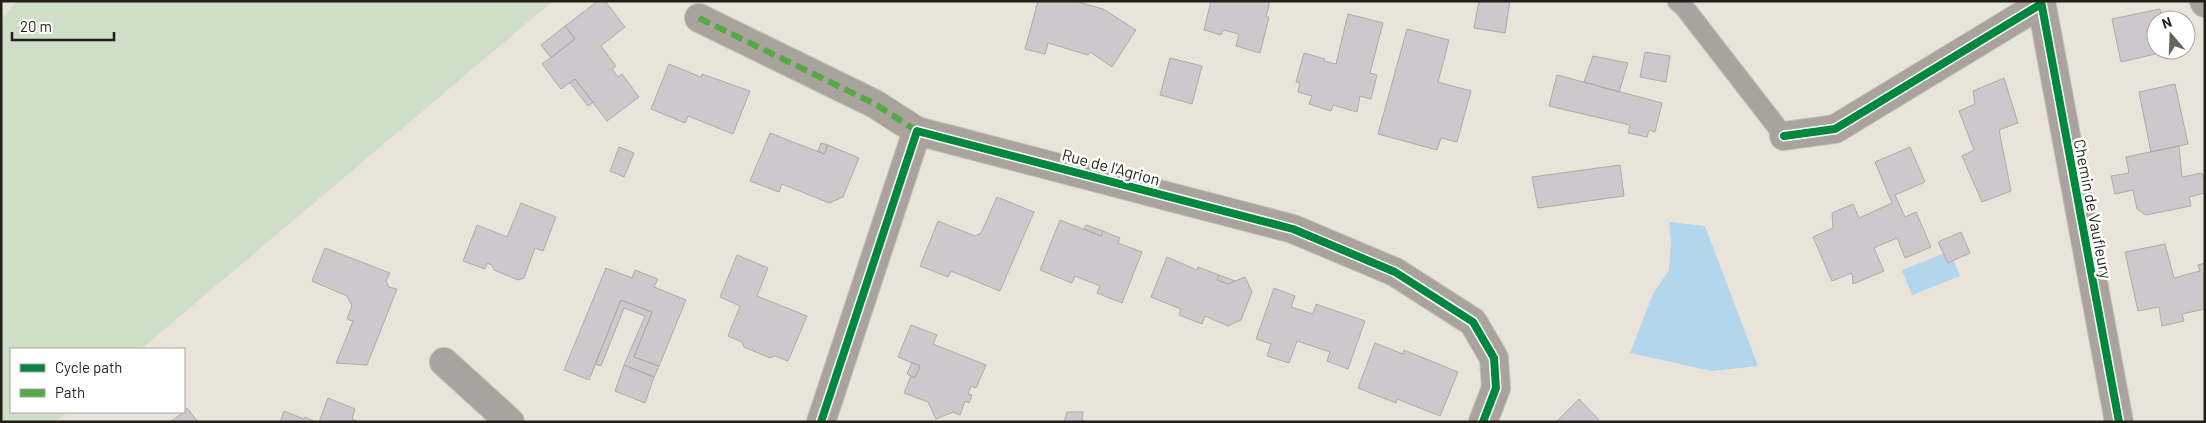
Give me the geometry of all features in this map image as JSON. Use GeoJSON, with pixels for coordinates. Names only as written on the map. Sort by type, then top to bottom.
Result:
{"type":"FeatureCollection","features":[{"type":"Feature","properties":{"kind":"street"},"geometry":{"type":"LineString","coordinates":[[1784,136],[1835,128],[2041,3]]}},
{"type":"Feature","properties":{"kind":"street","name":"Chemin de Vaufleury"},"geometry":{"type":"LineString","coordinates":[[2041,3],[2119,422]]}},
{"type":"Feature","properties":{"kind":"street","name":"Rue de l'Agrion"},"geometry":{"type":"LineString","coordinates":[[699,18],[875,104],[917,131],[1293,229],[1395,272],[1473,322],[1494,358],[1496,388],[1483,422]]}},
{"type":"Feature","properties":{"kind":"street"},"geometry":{"type":"LineString","coordinates":[[821,422],[917,131]]}},
{"type":"Feature","properties":{"kind":"street"},"geometry":{"type":"LineString","coordinates":[[444,362],[510,422]]}},
{"type":"Feature","properties":{"kind":"lane"},"geometry":{"type":"LineString","coordinates":[[1677,1],[1684,7],[1784,136]]}},
{"type":"Feature","properties":{"kind":"green space"},"geometry":{"type":"Polygon","coordinates":[[[17,1],[553,1],[142,348],[10,348],[10,413],[66,413],[55,422],[1,422],[1,19],[17,1]]]}},
{"type":"Feature","properties":{"kind":"water"},"geometry":{"type":"Polygon","coordinates":[[[1669,222],[1705,226],[1758,366],[1712,371],[1630,353],[1653,294],[1669,270],[1671,242],[1669,222]]]}},
{"type":"Feature","properties":{"kind":"water"},"geometry":{"type":"Polygon","coordinates":[[[1950,251],[1960,276],[1912,295],[1902,270],[1950,251]]]}},
{"type":"Feature","properties":{"kind":"building"},"geometry":{"type":"Polygon","coordinates":[[[598,1],[605,1],[625,27],[601,46],[616,66],[612,69],[618,77],[622,74],[639,97],[607,121],[575,79],[561,89],[542,64],[575,39],[565,26],[598,1]]]}},
{"type":"Feature","properties":{"kind":"building"},"geometry":{"type":"Polygon","coordinates":[[[1038,1],[1075,1],[1103,9],[1136,30],[1112,67],[1090,52],[1088,55],[1048,43],[1045,54],[1025,49],[1038,1]]]}},
{"type":"Feature","properties":{"kind":"building"},"geometry":{"type":"Polygon","coordinates":[[[1211,1],[1270,1],[1266,17],[1269,17],[1260,53],[1236,46],[1239,34],[1223,30],[1221,35],[1204,30],[1211,1]]]}},
{"type":"Feature","properties":{"kind":"building"},"geometry":{"type":"Polygon","coordinates":[[[1479,1],[1510,1],[1505,33],[1474,28],[1479,1]]]}},
{"type":"Feature","properties":{"kind":"building"},"geometry":{"type":"Polygon","coordinates":[[[2146,12],[2146,56],[2121,62],[2112,19],[2146,12]]]}},
{"type":"Feature","properties":{"kind":"building"},"geometry":{"type":"Polygon","coordinates":[[[1348,14],[1383,23],[1370,73],[1377,75],[1371,99],[1360,96],[1357,112],[1333,105],[1331,111],[1309,104],[1312,96],[1298,92],[1300,83],[1296,82],[1304,53],[1336,64],[1348,14]]]}},
{"type":"Feature","properties":{"kind":"building"},"geometry":{"type":"Polygon","coordinates":[[[565,26],[575,39],[551,58],[541,45],[565,26]]]}},
{"type":"Feature","properties":{"kind":"building"},"geometry":{"type":"Polygon","coordinates":[[[1407,29],[1449,40],[1438,82],[1471,91],[1457,142],[1441,138],[1437,150],[1378,134],[1407,29]]]}},
{"type":"Feature","properties":{"kind":"building"},"geometry":{"type":"Polygon","coordinates":[[[1645,52],[1670,56],[1666,82],[1640,77],[1645,52]]]}},
{"type":"Feature","properties":{"kind":"building"},"geometry":{"type":"Polygon","coordinates":[[[1593,56],[1628,63],[1619,92],[1584,82],[1593,56]]]}},
{"type":"Feature","properties":{"kind":"building"},"geometry":{"type":"Polygon","coordinates":[[[1170,58],[1202,66],[1192,104],[1160,95],[1170,58]]]}},
{"type":"Feature","properties":{"kind":"building"},"geometry":{"type":"Polygon","coordinates":[[[669,64],[701,77],[702,74],[750,91],[733,134],[688,116],[685,123],[651,109],[669,64]]]}},
{"type":"Feature","properties":{"kind":"building"},"geometry":{"type":"Polygon","coordinates":[[[1557,75],[1662,103],[1655,132],[1649,130],[1647,137],[1628,133],[1630,125],[1549,106],[1557,75]]]}},
{"type":"Feature","properties":{"kind":"building"},"geometry":{"type":"Polygon","coordinates":[[[2004,78],[2018,123],[1999,130],[2011,191],[1982,202],[1962,156],[1974,150],[1959,111],[1975,104],[1973,91],[2004,78]]]}},
{"type":"Feature","properties":{"kind":"building"},"geometry":{"type":"Polygon","coordinates":[[[575,79],[593,102],[588,106],[570,83],[575,79]]]}},
{"type":"Feature","properties":{"kind":"building"},"geometry":{"type":"Polygon","coordinates":[[[2175,84],[2188,144],[2151,152],[2139,92],[2175,84]]]}},
{"type":"Feature","properties":{"kind":"building"},"geometry":{"type":"Polygon","coordinates":[[[770,133],[824,154],[828,145],[859,158],[843,197],[829,203],[782,184],[779,192],[750,181],[770,133]]]}},
{"type":"Feature","properties":{"kind":"building"},"geometry":{"type":"Polygon","coordinates":[[[821,143],[828,145],[824,154],[818,151],[821,143]]]}},
{"type":"Feature","properties":{"kind":"building"},"geometry":{"type":"Polygon","coordinates":[[[2179,146],[2182,177],[2202,173],[2205,184],[2205,193],[2189,197],[2191,206],[2146,215],[2137,209],[2133,190],[2115,194],[2111,176],[2129,173],[2126,157],[2179,146]]]}},
{"type":"Feature","properties":{"kind":"building"},"geometry":{"type":"Polygon","coordinates":[[[619,147],[634,153],[624,177],[610,171],[619,147]]]}},
{"type":"Feature","properties":{"kind":"building"},"geometry":{"type":"Polygon","coordinates":[[[1910,147],[1925,182],[1895,195],[1905,217],[1916,212],[1931,247],[1905,258],[1897,238],[1874,248],[1884,271],[1853,284],[1852,273],[1832,281],[1813,237],[1833,228],[1832,213],[1853,204],[1859,218],[1892,203],[1875,162],[1910,147]]]}},
{"type":"Feature","properties":{"kind":"building"},"geometry":{"type":"Polygon","coordinates":[[[1620,165],[1624,196],[1538,208],[1532,177],[1620,165]]]}},
{"type":"Feature","properties":{"kind":"building"},"geometry":{"type":"Polygon","coordinates":[[[997,197],[1034,212],[1000,291],[951,271],[948,277],[920,266],[938,221],[975,236],[981,233],[997,197]]]}},
{"type":"Feature","properties":{"kind":"building"},"geometry":{"type":"Polygon","coordinates":[[[521,203],[556,217],[543,251],[535,248],[524,278],[518,280],[494,270],[492,265],[487,263],[485,269],[463,261],[477,225],[507,237],[521,203]]]}},
{"type":"Feature","properties":{"kind":"building"},"geometry":{"type":"Polygon","coordinates":[[[1060,220],[1101,236],[1103,231],[1120,238],[1118,243],[1142,252],[1122,303],[1097,293],[1100,286],[1075,276],[1072,283],[1040,270],[1060,220]]]}},
{"type":"Feature","properties":{"kind":"building"},"geometry":{"type":"Polygon","coordinates":[[[1086,225],[1103,231],[1101,236],[1084,229],[1086,225]]]}},
{"type":"Feature","properties":{"kind":"building"},"geometry":{"type":"Polygon","coordinates":[[[1961,232],[1970,253],[1948,263],[1938,242],[1961,232]]]}},
{"type":"Feature","properties":{"kind":"building"},"geometry":{"type":"Polygon","coordinates":[[[2165,244],[2174,278],[2200,271],[2198,265],[2205,263],[2205,309],[2182,314],[2184,321],[2162,326],[2159,307],[2138,311],[2125,252],[2165,244]]]}},
{"type":"Feature","properties":{"kind":"building"},"geometry":{"type":"Polygon","coordinates":[[[325,248],[390,273],[386,281],[389,287],[397,289],[367,365],[336,363],[353,321],[347,319],[352,306],[347,296],[312,281],[325,248]]]}},
{"type":"Feature","properties":{"kind":"building"},"geometry":{"type":"Polygon","coordinates":[[[737,255],[768,268],[757,296],[807,316],[788,361],[775,356],[770,358],[744,347],[742,342],[728,336],[740,306],[720,297],[737,255]]]}},
{"type":"Feature","properties":{"kind":"building"},"geometry":{"type":"Polygon","coordinates":[[[1167,257],[1197,270],[1198,267],[1219,275],[1217,280],[1228,284],[1245,277],[1252,292],[1241,320],[1228,326],[1205,316],[1202,324],[1179,315],[1181,309],[1151,297],[1167,257]]]}},
{"type":"Feature","properties":{"kind":"building"},"geometry":{"type":"Polygon","coordinates":[[[606,268],[632,278],[635,270],[658,279],[654,287],[686,300],[659,366],[634,357],[652,312],[621,300],[589,380],[564,370],[606,268]]]}},
{"type":"Feature","properties":{"kind":"building"},"geometry":{"type":"Polygon","coordinates":[[[1219,275],[1235,281],[1228,284],[1217,280],[1219,275]]]}},
{"type":"Feature","properties":{"kind":"building"},"geometry":{"type":"Polygon","coordinates":[[[1274,288],[1295,296],[1291,307],[1313,314],[1316,304],[1365,321],[1348,369],[1327,361],[1330,352],[1297,341],[1289,363],[1267,356],[1271,344],[1256,339],[1274,288]]]}},
{"type":"Feature","properties":{"kind":"building"},"geometry":{"type":"Polygon","coordinates":[[[621,300],[652,312],[634,357],[659,366],[654,377],[624,365],[645,316],[624,308],[601,366],[595,364],[621,300]]]}},
{"type":"Feature","properties":{"kind":"building"},"geometry":{"type":"Polygon","coordinates":[[[911,325],[937,335],[933,344],[986,365],[976,388],[971,386],[968,394],[972,395],[969,403],[965,401],[960,415],[953,412],[936,419],[928,402],[904,393],[911,376],[915,378],[920,366],[898,357],[911,325]]]}},
{"type":"Feature","properties":{"kind":"building"},"geometry":{"type":"Polygon","coordinates":[[[1375,343],[1403,354],[1404,350],[1458,372],[1440,416],[1397,399],[1396,403],[1358,388],[1375,343]]]}},
{"type":"Feature","properties":{"kind":"building"},"geometry":{"type":"Polygon","coordinates":[[[912,362],[920,366],[915,378],[907,374],[912,362]]]}},
{"type":"Feature","properties":{"kind":"building"},"geometry":{"type":"Polygon","coordinates":[[[624,365],[654,377],[645,403],[615,391],[624,365]]]}},
{"type":"Feature","properties":{"kind":"building"},"geometry":{"type":"Polygon","coordinates":[[[328,398],[355,409],[352,419],[359,422],[319,422],[328,398]]]}},
{"type":"Feature","properties":{"kind":"building"},"geometry":{"type":"Polygon","coordinates":[[[1579,399],[1601,422],[1556,422],[1579,399]]]}},
{"type":"Feature","properties":{"kind":"building"},"geometry":{"type":"Polygon","coordinates":[[[187,408],[198,422],[170,422],[185,413],[187,408]]]}},
{"type":"Feature","properties":{"kind":"building"},"geometry":{"type":"Polygon","coordinates":[[[284,411],[304,419],[305,417],[316,422],[280,422],[284,411]]]}},
{"type":"Feature","properties":{"kind":"building"},"geometry":{"type":"Polygon","coordinates":[[[1067,412],[1083,412],[1082,420],[1087,422],[1064,422],[1067,412]]]}},
{"type":"Feature","properties":{"kind":"marked path"},"geometry":{"type":"LineString","coordinates":[[699,18],[875,104],[917,131]]}},
{"type":"Feature","properties":{"kind":"cycle path"},"geometry":{"type":"LineString","coordinates":[[2041,1],[2119,422]]}},
{"type":"Feature","properties":{"kind":"cycle path"},"geometry":{"type":"LineString","coordinates":[[1784,136],[1835,129],[2041,4]]}},
{"type":"Feature","properties":{"kind":"cycle path"},"geometry":{"type":"LineString","coordinates":[[821,422],[917,131],[1293,229],[1395,272],[1473,322],[1494,358],[1496,388],[1483,422]]}}]}
